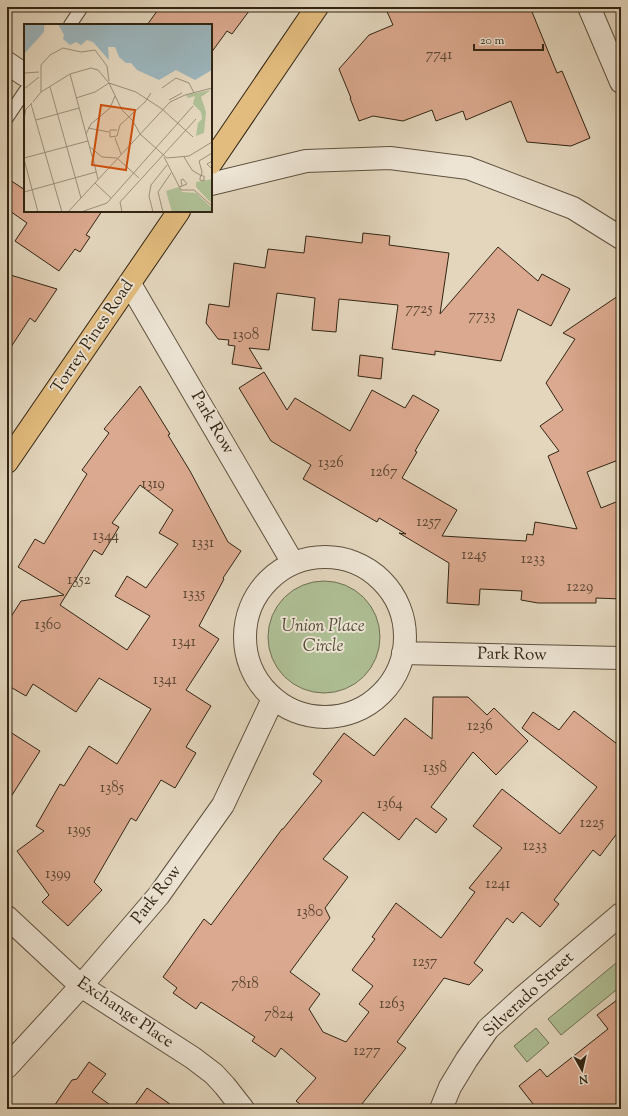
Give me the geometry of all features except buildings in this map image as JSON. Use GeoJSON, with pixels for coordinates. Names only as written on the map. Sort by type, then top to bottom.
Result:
{"type":"FeatureCollection","features":[{"type":"Feature","properties":{"kind":"main road"},"geometry":{"type":"LineString","coordinates":[[212,162],[317,7]]}},
{"type":"Feature","properties":{"kind":"main road","name":"Torrey Pines Road"},"geometry":{"type":"LineString","coordinates":[[7,462],[178,212]]}},
{"type":"Feature","properties":{"kind":"street"},"geometry":{"type":"LineString","coordinates":[[589,7],[621,82]]}},
{"type":"Feature","properties":{"kind":"street"},"geometry":{"type":"LineString","coordinates":[[7,63],[24,73]]}},
{"type":"Feature","properties":{"kind":"street"},"geometry":{"type":"LineString","coordinates":[[212,184],[306,160],[390,158],[468,168],[573,208],[621,238]]}},
{"type":"Feature","properties":{"kind":"street","name":"Park Row"},"geometry":{"type":"LineString","coordinates":[[130,284],[293,563]]}},
{"type":"Feature","properties":{"kind":"street"},"geometry":{"type":"LineString","coordinates":[[317,557],[342,558],[370,569],[385,583],[398,604],[405,628],[403,653],[393,679],[375,699],[351,712],[324,717],[311,715],[297,712],[274,699],[255,678],[246,653],[245,626],[253,600],[270,578],[293,563],[317,557]]}},
{"type":"Feature","properties":{"kind":"street","name":"Park Row"},"geometry":{"type":"LineString","coordinates":[[403,653],[621,658]]}},
{"type":"Feature","properties":{"kind":"street","name":"Park Row"},"geometry":{"type":"LineString","coordinates":[[7,1067],[81,986],[159,895],[223,806],[274,699]]}},
{"type":"Feature","properties":{"kind":"street","name":"Silverado Street"},"geometry":{"type":"LineString","coordinates":[[441,1109],[450,1087],[466,1059],[488,1029],[522,998],[621,914]]}},
{"type":"Feature","properties":{"kind":"street","name":"Exchange Place"},"geometry":{"type":"LineString","coordinates":[[7,917],[81,986],[193,1058],[214,1074],[243,1109]]}},
{"type":"Feature","properties":{"kind":"lane"},"geometry":{"type":"LineString","coordinates":[[71,24],[82,7]]}},
{"type":"Feature","properties":{"kind":"lane"},"geometry":{"type":"LineString","coordinates":[[7,118],[24,92]]}},
{"type":"Feature","properties":{"kind":"green space","name":"Union Place Circle"},"geometry":{"type":"Polygon","coordinates":[[[324,581],[345,585],[363,598],[376,616],[380,637],[376,658],[363,676],[345,689],[324,693],[303,689],[285,676],[272,658],[268,637],[272,616],[285,598],[303,585],[324,581]]]}},
{"type":"Feature","properties":{"kind":"green space"},"geometry":{"type":"Polygon","coordinates":[[[621,959],[621,986],[561,1035],[548,1019],[621,959]]]}},
{"type":"Feature","properties":{"kind":"green space"},"geometry":{"type":"Polygon","coordinates":[[[536,1028],[549,1043],[527,1062],[514,1046],[536,1028]]]}}]}
